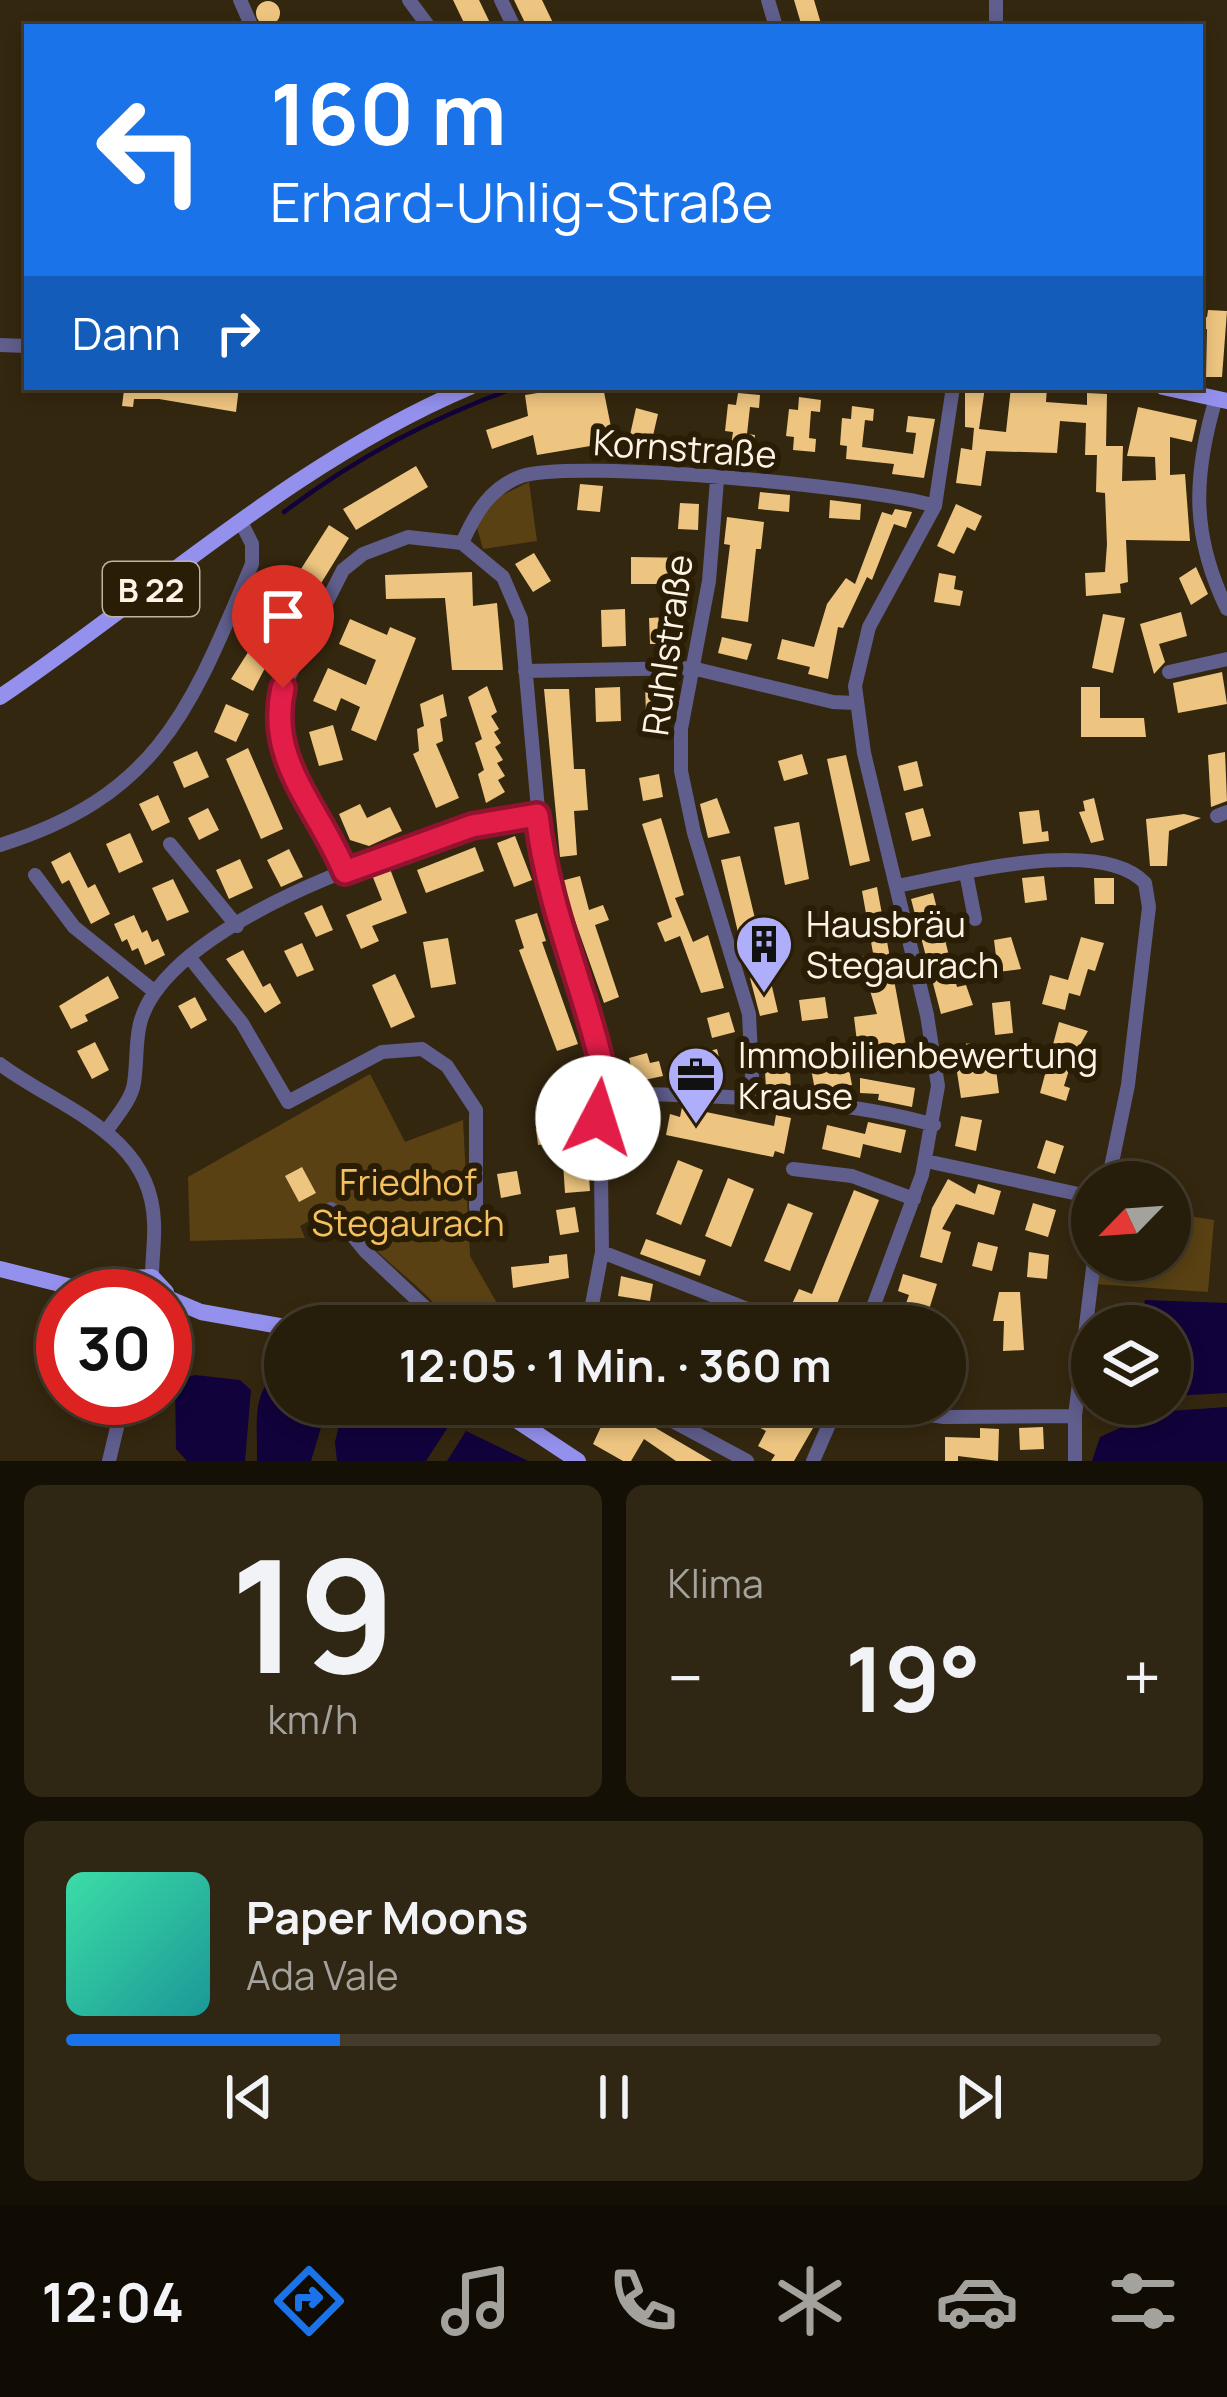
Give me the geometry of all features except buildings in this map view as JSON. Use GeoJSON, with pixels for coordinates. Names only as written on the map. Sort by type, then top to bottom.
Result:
{"type":"FeatureCollection","features":[{"type":"Feature","properties":{"kind":"main road","name":"B 22"},"geometry":{"type":"LineString","coordinates":[[0,698],[241,523],[394,421],[463,390]]}},
{"type":"Feature","properties":{"kind":"main road"},"geometry":{"type":"LineString","coordinates":[[1178,390],[1222,399]]}},
{"type":"Feature","properties":{"kind":"main road"},"geometry":{"type":"LineString","coordinates":[[5,1271],[36,1279]]}},
{"type":"Feature","properties":{"kind":"main road"},"geometry":{"type":"LineString","coordinates":[[192,1311],[264,1323]]}},
{"type":"Feature","properties":{"kind":"main road"},"geometry":{"type":"LineString","coordinates":[[526,1425],[578,1461]]}},
{"type":"Feature","properties":{"kind":"street"},"geometry":{"type":"LineString","coordinates":[[874,1305],[926,1161],[934,1125],[935,1059],[855,686],[869,627],[935,506],[953,390]]}},
{"type":"Feature","properties":{"kind":"street"},"geometry":{"type":"LineString","coordinates":[[1222,399],[1199,482],[1198,521],[1203,557],[1227,609]]}},
{"type":"Feature","properties":{"kind":"street","name":"Kornstraße"},"geometry":{"type":"LineString","coordinates":[[462,543],[487,498],[520,477],[557,470],[836,489],[935,506]]}},
{"type":"Feature","properties":{"kind":"street","name":"Ruhlstraße"},"geometry":{"type":"LineString","coordinates":[[717,480],[709,581],[681,729],[681,771],[694,833],[749,1014],[753,1097]]}},
{"type":"Feature","properties":{"kind":"street"},"geometry":{"type":"LineString","coordinates":[[0,845],[59,826],[92,808],[143,766],[180,720],[252,563],[252,544],[241,523]]}},
{"type":"Feature","properties":{"kind":"street"},"geometry":{"type":"LineString","coordinates":[[345,872],[284,758],[277,713],[283,688],[343,570],[363,554],[408,537],[462,543],[491,563],[512,591],[521,619],[537,815],[550,904],[594,1031],[604,1093],[602,1252],[593,1305]]}},
{"type":"Feature","properties":{"kind":"street"},"geometry":{"type":"LineString","coordinates":[[1169,672],[1227,658]]}},
{"type":"Feature","properties":{"kind":"street"},"geometry":{"type":"LineString","coordinates":[[525,670],[692,668],[833,703],[855,703]]}},
{"type":"Feature","properties":{"kind":"street"},"geometry":{"type":"LineString","coordinates":[[107,1130],[132,1090],[136,1028],[155,992],[190,958],[237,926],[345,872],[472,826],[537,815]]}},
{"type":"Feature","properties":{"kind":"street"},"geometry":{"type":"LineString","coordinates":[[170,844],[237,926]]}},
{"type":"Feature","properties":{"kind":"street"},"geometry":{"type":"LineString","coordinates":[[897,886],[1078,861],[1115,866],[1145,883],[1149,908],[1127,1085],[1112,1161]]}},
{"type":"Feature","properties":{"kind":"street"},"geometry":{"type":"LineString","coordinates":[[966,873],[975,919]]}},
{"type":"Feature","properties":{"kind":"street"},"geometry":{"type":"LineString","coordinates":[[35,875],[74,928],[155,992]]}},
{"type":"Feature","properties":{"kind":"street"},"geometry":{"type":"LineString","coordinates":[[190,958],[242,1024],[288,1102],[400,1048],[422,1049],[447,1066],[478,1117],[476,1208]]}},
{"type":"Feature","properties":{"kind":"street"},"geometry":{"type":"LineString","coordinates":[[0,1064],[107,1130],[132,1157],[146,1184],[154,1224],[147,1269]]}},
{"type":"Feature","properties":{"kind":"street"},"geometry":{"type":"LineString","coordinates":[[604,1093],[753,1097],[871,1107],[934,1125]]}},
{"type":"Feature","properties":{"kind":"street"},"geometry":{"type":"LineString","coordinates":[[926,1161],[1071,1192]]}},
{"type":"Feature","properties":{"kind":"street"},"geometry":{"type":"LineString","coordinates":[[793,1169],[852,1176],[914,1199]]}},
{"type":"Feature","properties":{"kind":"street"},"geometry":{"type":"LineString","coordinates":[[331,1209],[366,1252],[423,1305]]}},
{"type":"Feature","properties":{"kind":"street"},"geometry":{"type":"LineString","coordinates":[[602,1252],[737,1305]]}},
{"type":"Feature","properties":{"kind":"street"},"geometry":{"type":"LineString","coordinates":[[966,1417],[1071,1416]]}},
{"type":"Feature","properties":{"kind":"street"},"geometry":{"type":"LineString","coordinates":[[109,1461],[118,1425]]}},
{"type":"Feature","properties":{"kind":"street"},"geometry":{"type":"LineString","coordinates":[[536,1431],[537,1425]]}},
{"type":"Feature","properties":{"kind":"street"},"geometry":{"type":"LineString","coordinates":[[680,1425],[747,1461]]}},
{"type":"Feature","properties":{"kind":"street"},"geometry":{"type":"LineString","coordinates":[[813,1461],[829,1425]]}},
{"type":"Feature","properties":{"kind":"street"},"geometry":{"type":"LineString","coordinates":[[1075,1425],[1075,1461]]}},
{"type":"Feature","properties":{"kind":"green space"},"geometry":{"type":"Polygon","coordinates":[[[529,482],[537,541],[483,549],[476,524],[498,497],[529,482]]]}},
{"type":"Feature","properties":{"kind":"green space","name":"Friedhof Stegaurach"},"geometry":{"type":"Polygon","coordinates":[[[370,1074],[405,1142],[463,1120],[470,1256],[498,1305],[435,1305],[364,1238],[339,1204],[300,1226],[305,1238],[190,1241],[188,1177],[370,1074]]]}},
{"type":"Feature","properties":{"kind":"green space"},"geometry":{"type":"Polygon","coordinates":[[[1191,1216],[1214,1220],[1208,1292],[1095,1284],[1191,1281],[1191,1216]]]}},
{"type":"Feature","properties":{"kind":"shaded area"},"geometry":{"type":"Polygon","coordinates":[[[1145,1300],[1227,1303],[1227,1393],[1191,1395],[1191,1305],[1144,1305],[1145,1300]]]}},
{"type":"Feature","properties":{"kind":"shaded area"},"geometry":{"type":"Polygon","coordinates":[[[192,1376],[240,1380],[251,1390],[245,1461],[187,1461],[176,1449],[176,1425],[192,1425],[192,1376]]]}},
{"type":"Feature","properties":{"kind":"shaded area"},"geometry":{"type":"Polygon","coordinates":[[[264,1389],[264,1425],[322,1425],[311,1461],[257,1461],[264,1389]]]}},
{"type":"Feature","properties":{"kind":"shaded area"},"geometry":{"type":"Polygon","coordinates":[[[1227,1407],[1227,1461],[1092,1461],[1100,1437],[1126,1425],[1191,1425],[1191,1410],[1227,1407]]]}},
{"type":"Feature","properties":{"kind":"shaded area"},"geometry":{"type":"Polygon","coordinates":[[[339,1425],[449,1425],[426,1461],[337,1461],[339,1425]]]}},
{"type":"Feature","properties":{"kind":"shaded area"},"geometry":{"type":"Polygon","coordinates":[[[466,1431],[528,1461],[447,1461],[466,1431]]]}},
{"type":"Feature","properties":{"kind":"waterway"},"geometry":{"type":"LineString","coordinates":[[284,512],[396,440],[510,390]]}},
{"type":"Feature","properties":{"kind":"place","name":"Hausbräu Stegaurach"},"geometry":{"type":"Point","coordinates":[764,995]}},
{"type":"Feature","properties":{"kind":"place","name":"Immobilienbewertung Krause"},"geometry":{"type":"Point","coordinates":[696,1126]}},
{"type":"Feature","properties":{"kind":"route"},"geometry":{"type":"LineString","coordinates":[[283,688],[277,713],[284,758],[345,872],[472,826],[537,815],[550,904],[602,1063],[608,1093],[600,1093],[598,1118]]}}]}
